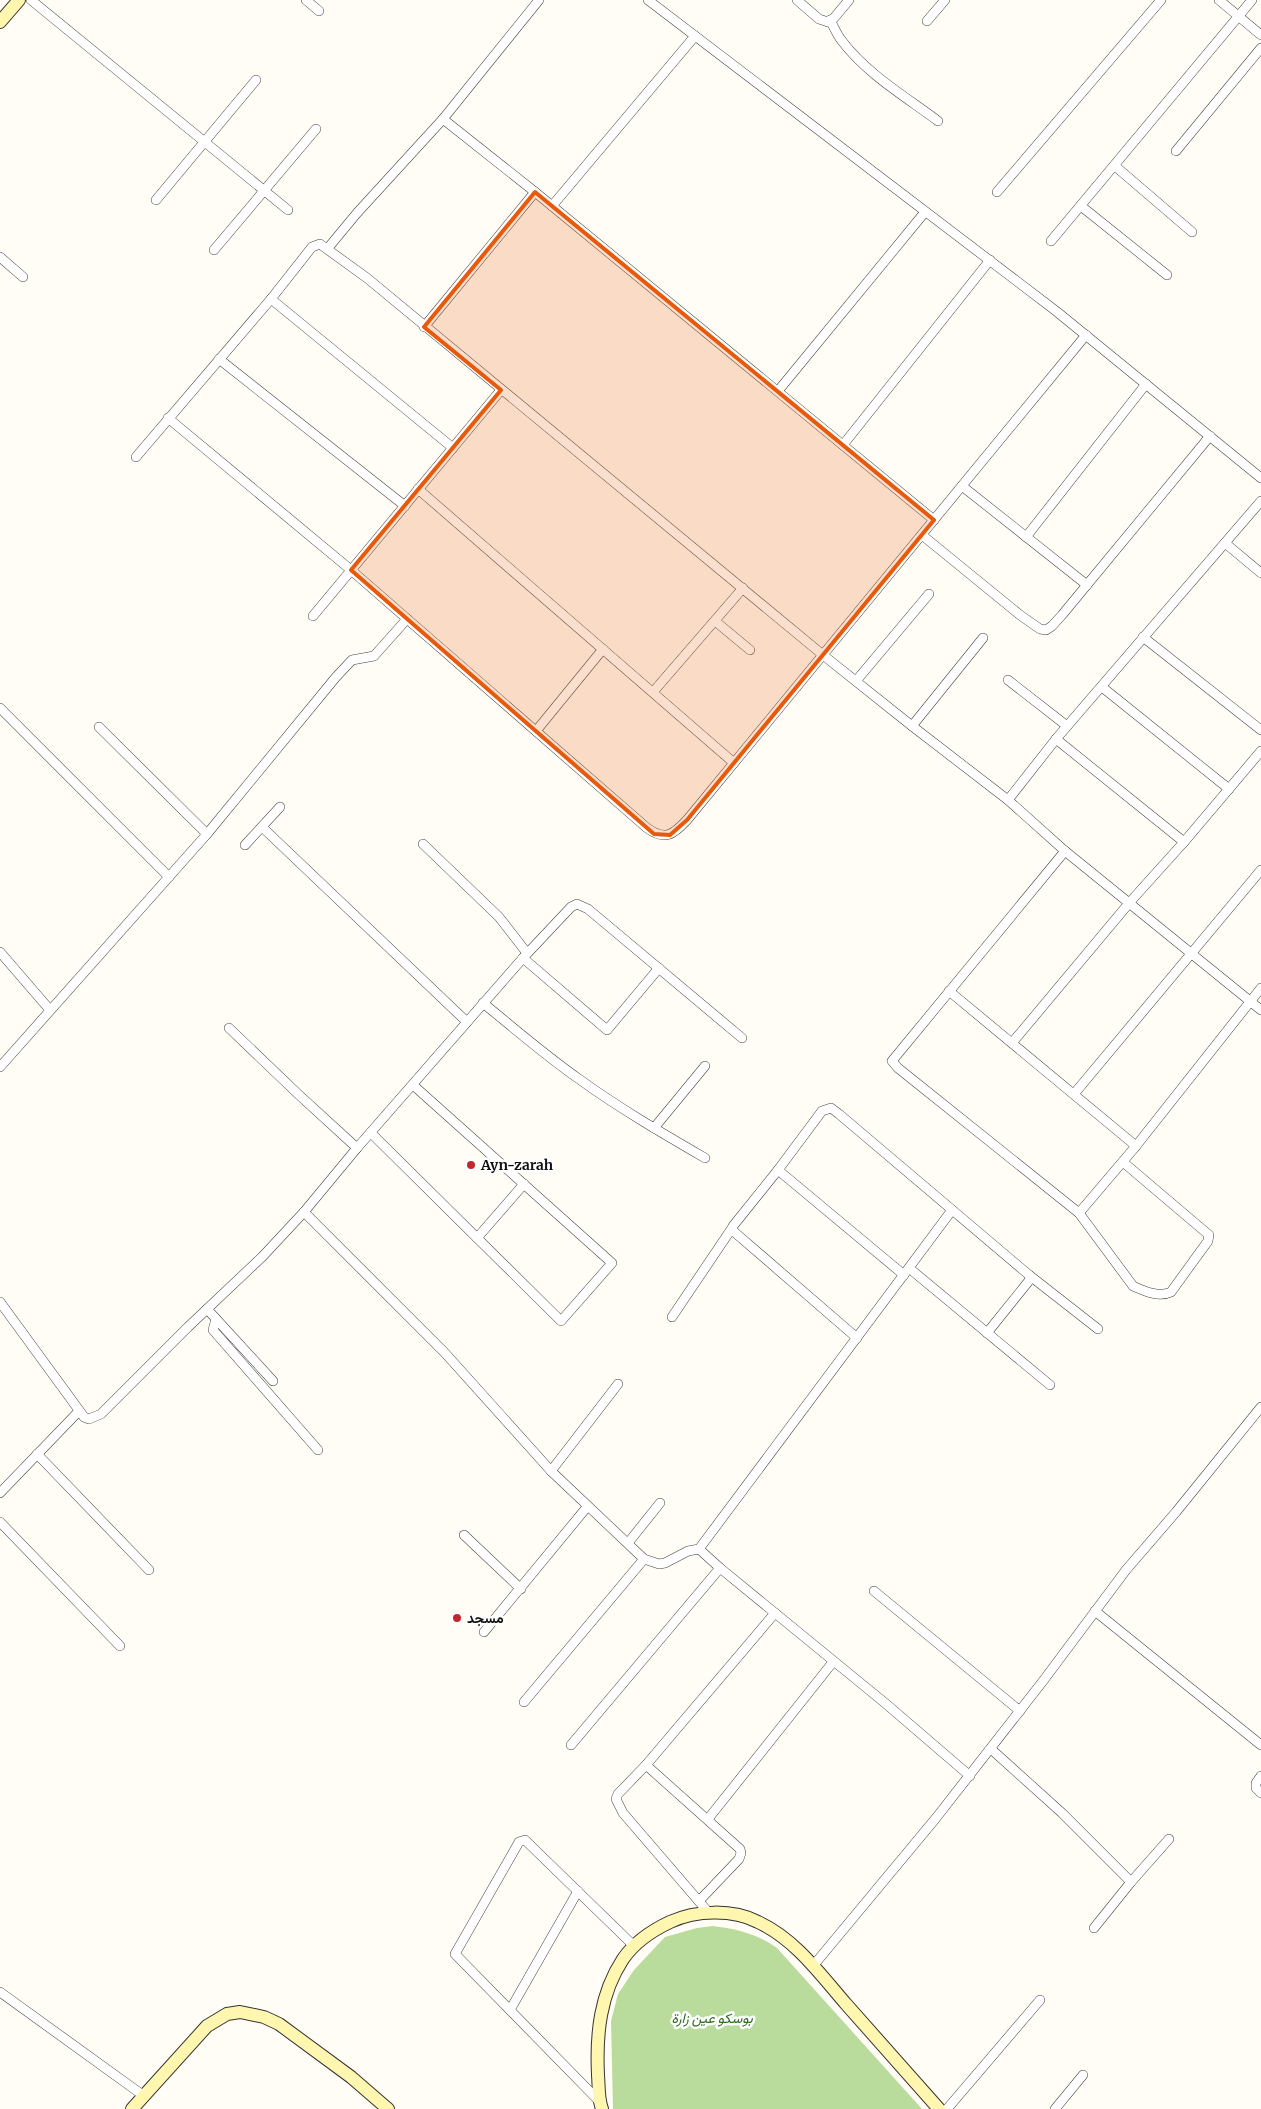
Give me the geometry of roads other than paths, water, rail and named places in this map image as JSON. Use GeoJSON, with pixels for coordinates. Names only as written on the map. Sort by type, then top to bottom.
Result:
{"type":"FeatureCollection","features":[{"type":"Feature","properties":{"kind":"main road"},"geometry":{"type":"LineString","coordinates":[[0,22],[19,0]]}},
{"type":"Feature","properties":{"kind":"main road"},"geometry":{"type":"LineString","coordinates":[[601,2105],[598,2046],[602,2009],[615,1972],[635,1947],[653,1931],[679,1918],[709,1913],[737,1915],[758,1921],[793,1946],[939,2109]]}},
{"type":"Feature","properties":{"kind":"main road"},"geometry":{"type":"LineString","coordinates":[[132,2109],[207,2026],[227,2014],[240,2012],[264,2017],[279,2024],[351,2077],[388,2109]]}},
{"type":"Feature","properties":{"kind":"street"},"geometry":{"type":"LineString","coordinates":[[31,0],[288,210]]}},
{"type":"Feature","properties":{"kind":"street"},"geometry":{"type":"LineString","coordinates":[[306,0],[319,11]]}},
{"type":"Feature","properties":{"kind":"street"},"geometry":{"type":"LineString","coordinates":[[328,248],[357,213],[443,119],[539,0]]}},
{"type":"Feature","properties":{"kind":"street"},"geometry":{"type":"LineString","coordinates":[[648,0],[990,260],[1086,335],[1261,478]]}},
{"type":"Feature","properties":{"kind":"street"},"geometry":{"type":"LineString","coordinates":[[796,0],[823,21],[830,20],[849,0]]}},
{"type":"Feature","properties":{"kind":"street"},"geometry":{"type":"LineString","coordinates":[[927,21],[945,0]]}},
{"type":"Feature","properties":{"kind":"street"},"geometry":{"type":"LineString","coordinates":[[997,192],[1161,0]]}},
{"type":"Feature","properties":{"kind":"street"},"geometry":{"type":"LineString","coordinates":[[1219,0],[1261,35]]}},
{"type":"Feature","properties":{"kind":"street"},"geometry":{"type":"LineString","coordinates":[[1051,241],[1252,0]]}},
{"type":"Feature","properties":{"kind":"street"},"geometry":{"type":"LineString","coordinates":[[830,20],[841,40],[855,56],[877,76],[938,121]]}},
{"type":"Feature","properties":{"kind":"street"},"geometry":{"type":"LineString","coordinates":[[552,206],[696,36]]}},
{"type":"Feature","properties":{"kind":"street"},"geometry":{"type":"LineString","coordinates":[[1176,151],[1261,48]]}},
{"type":"Feature","properties":{"kind":"street"},"geometry":{"type":"LineString","coordinates":[[156,200],[256,80]]}},
{"type":"Feature","properties":{"kind":"street"},"geometry":{"type":"LineString","coordinates":[[443,119],[535,192],[934,520]]}},
{"type":"Feature","properties":{"kind":"street"},"geometry":{"type":"LineString","coordinates":[[214,250],[316,129]]}},
{"type":"Feature","properties":{"kind":"street"},"geometry":{"type":"LineString","coordinates":[[1115,166],[1192,232]]}},
{"type":"Feature","properties":{"kind":"street"},"geometry":{"type":"LineString","coordinates":[[424,327],[535,192]]}},
{"type":"Feature","properties":{"kind":"street"},"geometry":{"type":"LineString","coordinates":[[1081,206],[1168,275]]}},
{"type":"Feature","properties":{"kind":"street"},"geometry":{"type":"LineString","coordinates":[[778,391],[925,212]]}},
{"type":"Feature","properties":{"kind":"street"},"geometry":{"type":"LineString","coordinates":[[136,456],[271,299],[315,244],[320,244],[328,248],[856,681],[1008,800],[1065,851],[1261,1010]]}},
{"type":"Feature","properties":{"kind":"street"},"geometry":{"type":"LineString","coordinates":[[0,258],[23,277]]}},
{"type":"Feature","properties":{"kind":"street"},"geometry":{"type":"LineString","coordinates":[[843,445],[990,260]]}},
{"type":"Feature","properties":{"kind":"street"},"geometry":{"type":"LineString","coordinates":[[271,299],[453,448]]}},
{"type":"Feature","properties":{"kind":"street"},"geometry":{"type":"LineString","coordinates":[[168,418],[351,570],[647,828],[662,836],[670,835],[678,830],[1086,335]]}},
{"type":"Feature","properties":{"kind":"street"},"geometry":{"type":"LineString","coordinates":[[219,359],[405,506]]}},
{"type":"Feature","properties":{"kind":"street"},"geometry":{"type":"LineString","coordinates":[[1026,537],[1146,384]]}},
{"type":"Feature","properties":{"kind":"street"},"geometry":{"type":"LineString","coordinates":[[313,616],[501,390]]}},
{"type":"Feature","properties":{"kind":"street"},"geometry":{"type":"LineString","coordinates":[[922,535],[1040,629],[1046,630],[1052,626],[1087,585],[1210,436]]}},
{"type":"Feature","properties":{"kind":"street"},"geometry":{"type":"LineString","coordinates":[[962,486],[1087,585]]}},
{"type":"Feature","properties":{"kind":"street"},"geometry":{"type":"LineString","coordinates":[[418,489],[734,762]]}},
{"type":"Feature","properties":{"kind":"street"},"geometry":{"type":"LineString","coordinates":[[1008,800],[1067,726],[1261,501]]}},
{"type":"Feature","properties":{"kind":"street"},"geometry":{"type":"LineString","coordinates":[[1225,543],[1261,573]]}},
{"type":"Feature","properties":{"kind":"street"},"geometry":{"type":"LineString","coordinates":[[653,692],[743,588]]}},
{"type":"Feature","properties":{"kind":"street"},"geometry":{"type":"LineString","coordinates":[[856,681],[929,594]]}},
{"type":"Feature","properties":{"kind":"street"},"geometry":{"type":"LineString","coordinates":[[0,1066],[207,834],[336,676],[352,660],[374,656],[407,619]]}},
{"type":"Feature","properties":{"kind":"street"},"geometry":{"type":"LineString","coordinates":[[715,621],[750,650]]}},
{"type":"Feature","properties":{"kind":"street"},"geometry":{"type":"LineString","coordinates":[[1143,637],[1261,730]]}},
{"type":"Feature","properties":{"kind":"street"},"geometry":{"type":"LineString","coordinates":[[912,726],[984,638]]}},
{"type":"Feature","properties":{"kind":"street"},"geometry":{"type":"LineString","coordinates":[[536,732],[603,649]]}},
{"type":"Feature","properties":{"kind":"street"},"geometry":{"type":"LineString","coordinates":[[1008,680],[1067,726]]}},
{"type":"Feature","properties":{"kind":"street"},"geometry":{"type":"LineString","coordinates":[[1102,686],[1229,789]]}},
{"type":"Feature","properties":{"kind":"street"},"geometry":{"type":"LineString","coordinates":[[0,708],[169,877]]}},
{"type":"Feature","properties":{"kind":"street"},"geometry":{"type":"LineString","coordinates":[[99,727],[207,834]]}},
{"type":"Feature","properties":{"kind":"street"},"geometry":{"type":"LineString","coordinates":[[1056,739],[1184,842]]}},
{"type":"Feature","properties":{"kind":"street"},"geometry":{"type":"LineString","coordinates":[[1012,1043],[1130,902],[1261,751]]}},
{"type":"Feature","properties":{"kind":"street"},"geometry":{"type":"LineString","coordinates":[[245,845],[280,807]]}},
{"type":"Feature","properties":{"kind":"street"},"geometry":{"type":"LineString","coordinates":[[262,827],[467,1022]]}},
{"type":"Feature","properties":{"kind":"street"},"geometry":{"type":"LineString","coordinates":[[423,844],[499,917],[525,955],[607,1030],[659,968]]}},
{"type":"Feature","properties":{"kind":"street"},"geometry":{"type":"LineString","coordinates":[[1065,851],[894,1057],[894,1065],[1079,1213],[1133,1286],[1160,1295],[1170,1292],[1208,1240],[1209,1235],[1123,1162]]}},
{"type":"Feature","properties":{"kind":"street"},"geometry":{"type":"LineString","coordinates":[[1074,1094],[1261,870]]}},
{"type":"Feature","properties":{"kind":"street"},"geometry":{"type":"LineString","coordinates":[[0,1302],[79,1411],[89,1419],[101,1414],[263,1256],[304,1212],[525,955],[571,907],[577,904],[588,910],[742,1038]]}},
{"type":"Feature","properties":{"kind":"street"},"geometry":{"type":"LineString","coordinates":[[0,952],[50,1010]]}},
{"type":"Feature","properties":{"kind":"street"},"geometry":{"type":"LineString","coordinates":[[1079,1213],[1136,1146],[1261,988]]}},
{"type":"Feature","properties":{"kind":"street"},"geometry":{"type":"LineString","coordinates":[[949,991],[1136,1146]]}},
{"type":"Feature","properties":{"kind":"street"},"geometry":{"type":"LineString","coordinates":[[483,1003],[534,1046],[579,1079],[654,1128],[705,1158]]}},
{"type":"Feature","properties":{"kind":"street"},"geometry":{"type":"LineString","coordinates":[[229,1028],[358,1148]]}},
{"type":"Feature","properties":{"kind":"street"},"geometry":{"type":"LineString","coordinates":[[654,1128],[705,1066]]}},
{"type":"Feature","properties":{"kind":"street"},"geometry":{"type":"LineString","coordinates":[[371,1132],[561,1321],[612,1263],[413,1085]]}},
{"type":"Feature","properties":{"kind":"street"},"geometry":{"type":"LineString","coordinates":[[672,1317],[732,1228],[822,1111],[831,1108],[1029,1275],[1098,1329]]}},
{"type":"Feature","properties":{"kind":"street"},"geometry":{"type":"LineString","coordinates":[[778,1170],[987,1333],[1050,1385]]}},
{"type":"Feature","properties":{"kind":"street"},"geometry":{"type":"LineString","coordinates":[[477,1238],[524,1184]]}},
{"type":"Feature","properties":{"kind":"street"},"geometry":{"type":"LineString","coordinates":[[304,1212],[445,1353],[552,1471],[588,1507],[644,1559],[658,1564],[665,1563],[688,1551],[699,1549],[952,1210]]}},
{"type":"Feature","properties":{"kind":"street"},"geometry":{"type":"LineString","coordinates":[[732,1228],[738,1237],[857,1338]]}},
{"type":"Feature","properties":{"kind":"street"},"geometry":{"type":"LineString","coordinates":[[987,1333],[1030,1279],[1029,1275]]}},
{"type":"Feature","properties":{"kind":"street"},"geometry":{"type":"LineString","coordinates":[[207,1309],[273,1381]]}},
{"type":"Feature","properties":{"kind":"street"},"geometry":{"type":"LineString","coordinates":[[216,1319],[213,1330],[318,1450]]}},
{"type":"Feature","properties":{"kind":"street"},"geometry":{"type":"LineString","coordinates":[[552,1471],[618,1384]]}},
{"type":"Feature","properties":{"kind":"street"},"geometry":{"type":"LineString","coordinates":[[812,1966],[970,1776],[1126,1570],[1182,1505],[1261,1407]]}},
{"type":"Feature","properties":{"kind":"street"},"geometry":{"type":"LineString","coordinates":[[0,1493],[79,1411]]}},
{"type":"Feature","properties":{"kind":"street"},"geometry":{"type":"LineString","coordinates":[[37,1454],[149,1570]]}},
{"type":"Feature","properties":{"kind":"street"},"geometry":{"type":"LineString","coordinates":[[628,1543],[660,1503]]}},
{"type":"Feature","properties":{"kind":"street"},"geometry":{"type":"LineString","coordinates":[[484,1632],[588,1507]]}},
{"type":"Feature","properties":{"kind":"street"},"geometry":{"type":"LineString","coordinates":[[0,1522],[120,1646]]}},
{"type":"Feature","properties":{"kind":"street"},"geometry":{"type":"LineString","coordinates":[[464,1535],[521,1589]]}},
{"type":"Feature","properties":{"kind":"street"},"geometry":{"type":"LineString","coordinates":[[699,1549],[970,1776]]}},
{"type":"Feature","properties":{"kind":"street"},"geometry":{"type":"LineString","coordinates":[[524,1702],[644,1559]]}},
{"type":"Feature","properties":{"kind":"street"},"geometry":{"type":"LineString","coordinates":[[571,1745],[720,1568]]}},
{"type":"Feature","properties":{"kind":"street"},"geometry":{"type":"LineString","coordinates":[[874,1591],[1020,1711]]}},
{"type":"Feature","properties":{"kind":"street"},"geometry":{"type":"LineString","coordinates":[[1095,1611],[1261,1745]]}},
{"type":"Feature","properties":{"kind":"street"},"geometry":{"type":"LineString","coordinates":[[709,1913],[618,1806],[616,1799],[618,1794],[646,1765],[775,1613]]}},
{"type":"Feature","properties":{"kind":"street"},"geometry":{"type":"LineString","coordinates":[[708,1819],[833,1662]]}},
{"type":"Feature","properties":{"kind":"street"},"geometry":{"type":"LineString","coordinates":[[991,1748],[1062,1813],[1130,1882]]}},
{"type":"Feature","properties":{"kind":"street"},"geometry":{"type":"LineString","coordinates":[[646,1765],[740,1849],[739,1858],[699,1901]]}},
{"type":"Feature","properties":{"kind":"street"},"geometry":{"type":"LineString","coordinates":[[1261,1776],[1256,1783],[1256,1788],[1261,1793]]}},
{"type":"Feature","properties":{"kind":"street"},"geometry":{"type":"LineString","coordinates":[[1094,1928],[1130,1882],[1168,1839]]}},
{"type":"Feature","properties":{"kind":"street"},"geometry":{"type":"LineString","coordinates":[[601,2105],[455,1954],[519,1842],[525,1840],[635,1947]]}},
{"type":"Feature","properties":{"kind":"street"},"geometry":{"type":"LineString","coordinates":[[510,2010],[578,1891]]}},
{"type":"Feature","properties":{"kind":"street"},"geometry":{"type":"LineString","coordinates":[[0,1992],[144,2096]]}},
{"type":"Feature","properties":{"kind":"street"},"geometry":{"type":"LineString","coordinates":[[947,2109],[1040,2000]]}},
{"type":"Feature","properties":{"kind":"street"},"geometry":{"type":"LineString","coordinates":[[1055,2109],[1083,2076]]}},
{"type":"Feature","properties":{"kind":"place","name":"Ayn-zarah"},"geometry":{"type":"Point","coordinates":[471,1165]}},
{"type":"Feature","properties":{"kind":"place","name":"مسجد"},"geometry":{"type":"Point","coordinates":[457,1618]}},
{"type":"Feature","properties":{"kind":"park label","name":"بوسكو عين زارة"},"geometry":{"type":"Point","coordinates":[712,2018]}}]}
